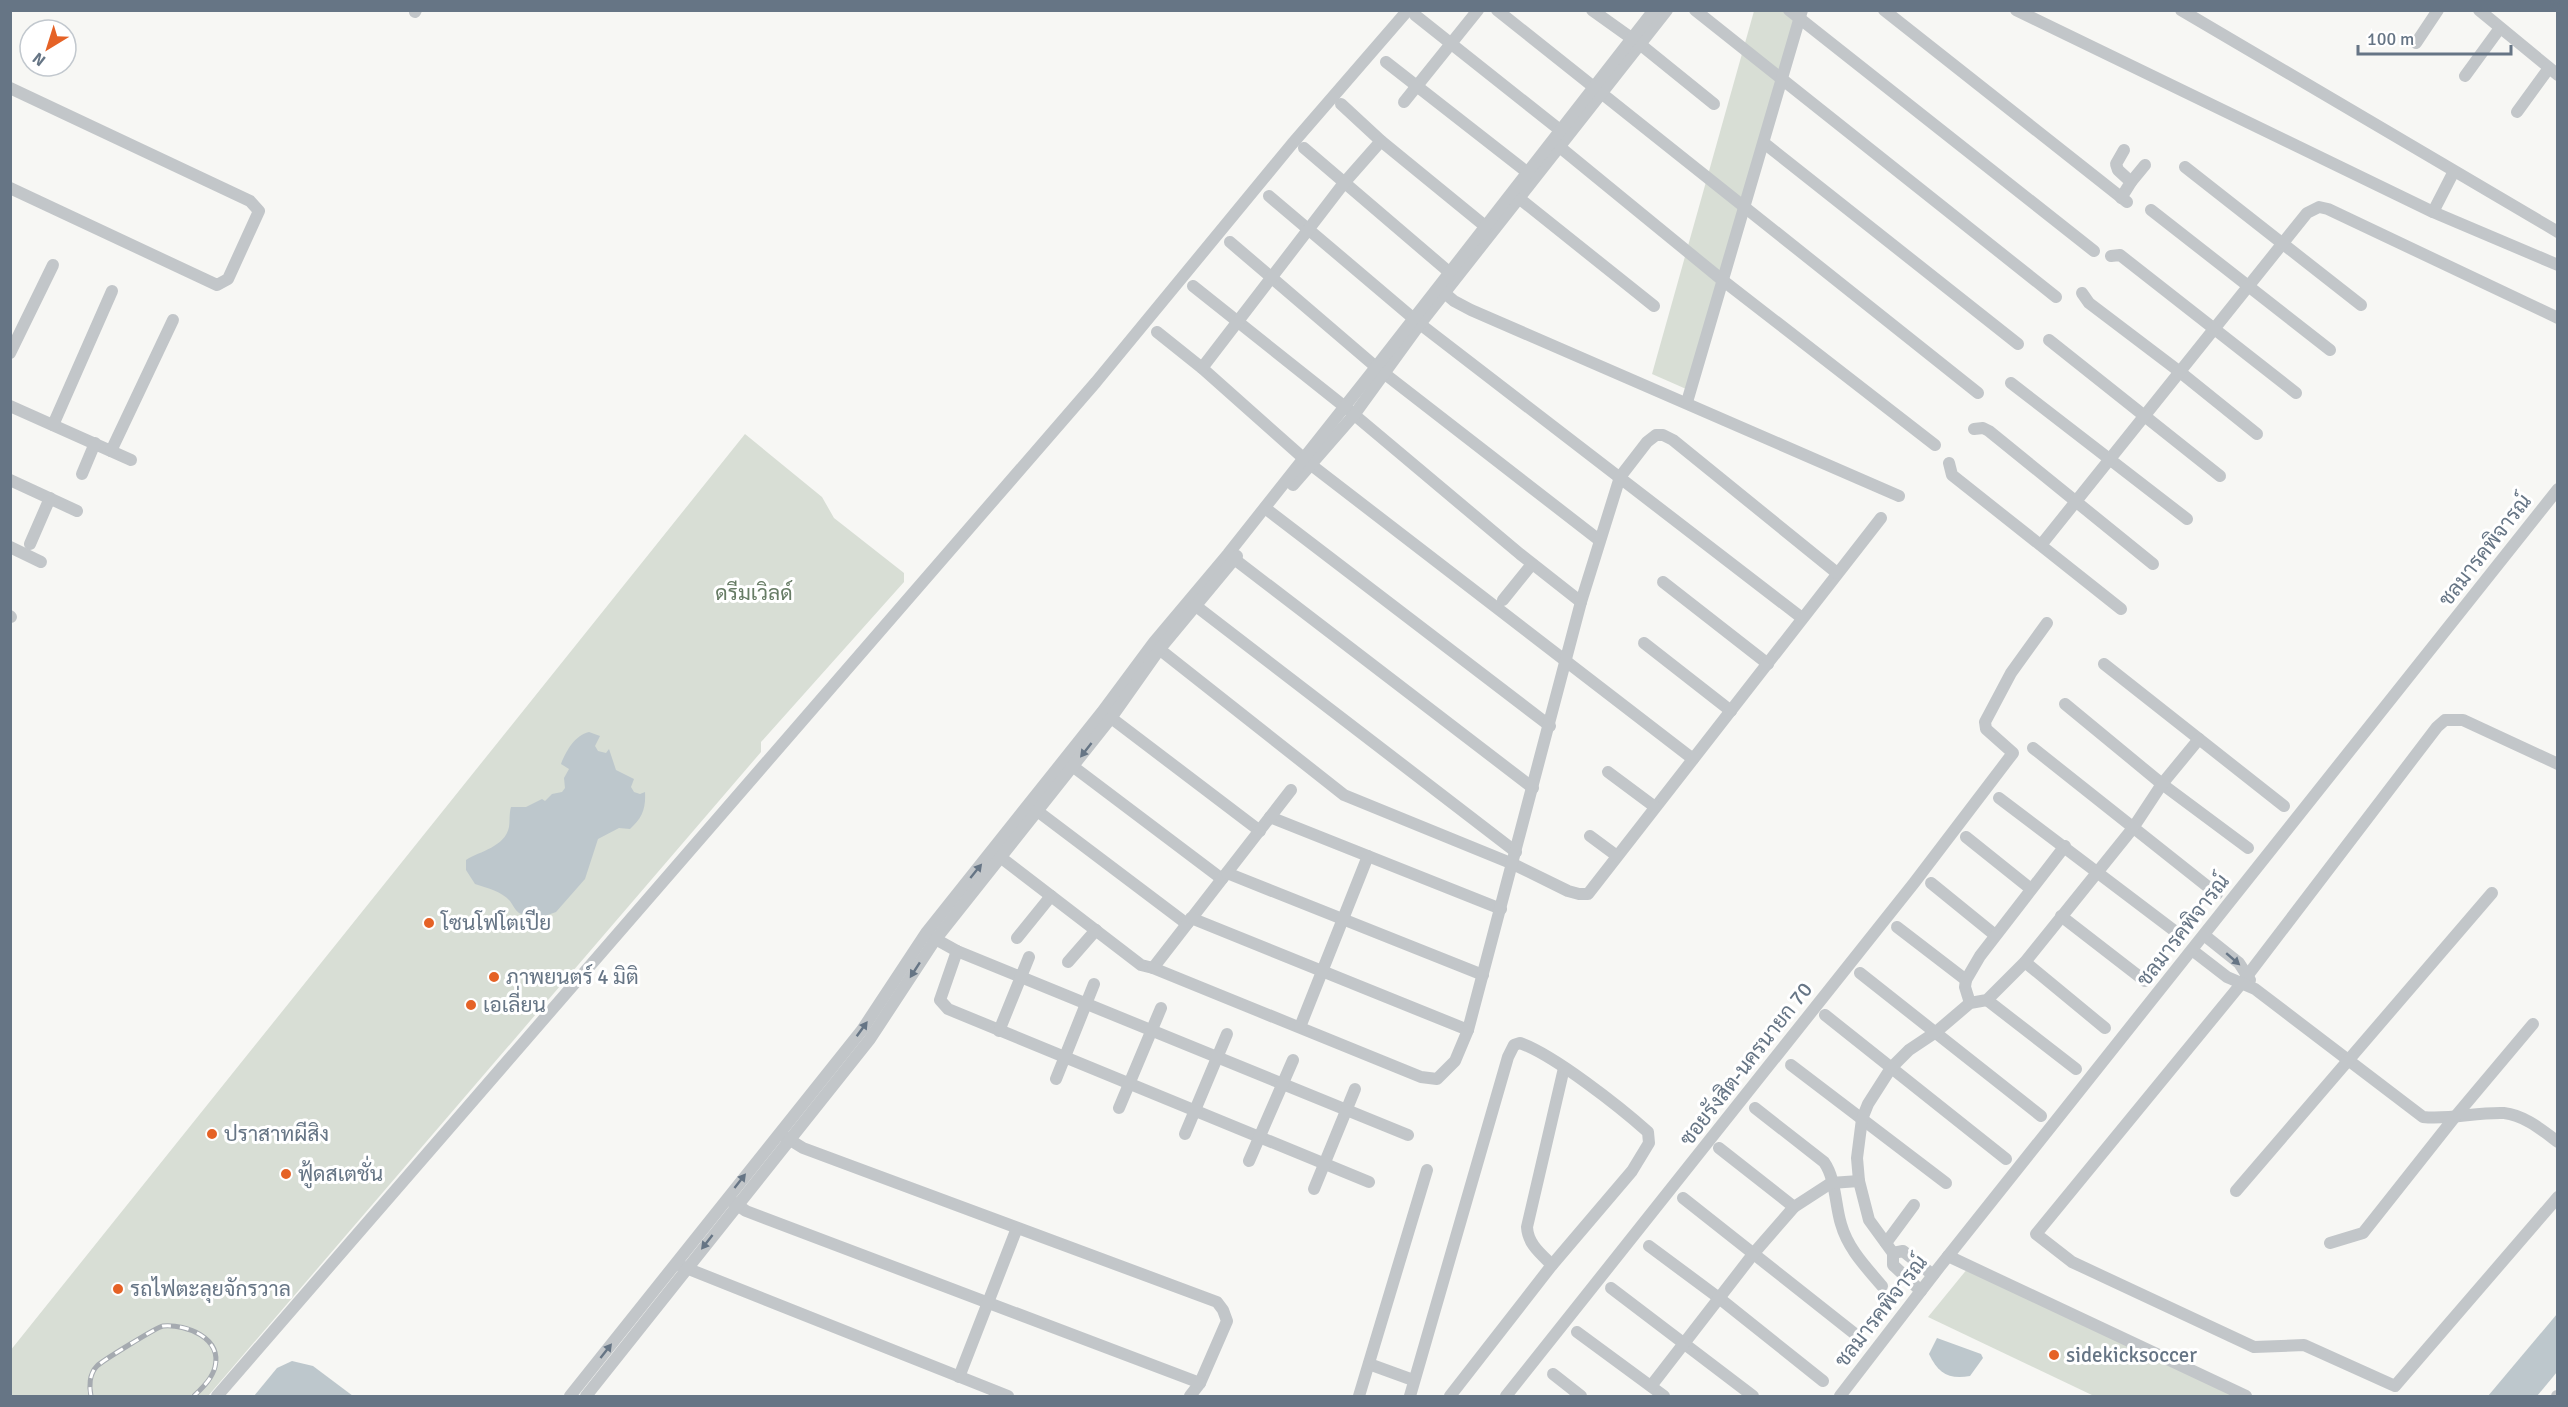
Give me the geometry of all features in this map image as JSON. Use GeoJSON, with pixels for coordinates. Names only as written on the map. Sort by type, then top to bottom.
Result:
{"type":"FeatureCollection","features":[{"type":"Feature","properties":{"kind":"street"},"geometry":{"type":"LineString","coordinates":[[1404,102],[1478,10]]}},
{"type":"Feature","properties":{"kind":"street"},"geometry":{"type":"LineString","coordinates":[[1497,10],[1978,393]]}},
{"type":"Feature","properties":{"kind":"street"},"geometry":{"type":"LineString","coordinates":[[1592,10],[1714,105]]}},
{"type":"Feature","properties":{"kind":"street"},"geometry":{"type":"LineString","coordinates":[[1636,42],[1654,10]]}},
{"type":"Feature","properties":{"kind":"street"},"geometry":{"type":"LineString","coordinates":[[585,1396],[636,1323],[783,1136],[870,1039],[931,936],[1107,715],[1153,643],[1193,603],[1349,411],[1636,42],[1667,10]]}},
{"type":"Feature","properties":{"kind":"street"},"geometry":{"type":"LineString","coordinates":[[1695,10],[2056,297]]}},
{"type":"Feature","properties":{"kind":"street"},"geometry":{"type":"LineString","coordinates":[[1790,10],[1801,15],[2094,251]]}},
{"type":"Feature","properties":{"kind":"street"},"geometry":{"type":"LineString","coordinates":[[1884,10],[2124,200],[2131,182],[2145,165]]}},
{"type":"Feature","properties":{"kind":"street"},"geometry":{"type":"LineString","coordinates":[[2016,10],[2433,212],[2557,263]]}},
{"type":"Feature","properties":{"kind":"street"},"geometry":{"type":"LineString","coordinates":[[2181,10],[2558,232]]}},
{"type":"Feature","properties":{"kind":"street"},"geometry":{"type":"LineString","coordinates":[[2416,43],[2438,10]]}},
{"type":"Feature","properties":{"kind":"street"},"geometry":{"type":"LineString","coordinates":[[2479,10],[2553,72],[2517,112]]}},
{"type":"Feature","properties":{"kind":"street"},"geometry":{"type":"LineString","coordinates":[[217,1396],[1096,382],[1292,144],[1411,13],[1565,133]]}},
{"type":"Feature","properties":{"kind":"street"},"geometry":{"type":"LineString","coordinates":[[1687,402],[1721,279],[1745,209],[1801,15]]}},
{"type":"Feature","properties":{"kind":"street"},"geometry":{"type":"LineString","coordinates":[[2465,76],[2500,28]]}},
{"type":"Feature","properties":{"kind":"street"},"geometry":{"type":"LineString","coordinates":[[1386,62],[1531,175]]}},
{"type":"Feature","properties":{"kind":"street"},"geometry":{"type":"LineString","coordinates":[[10,88],[250,201],[259,211],[228,279],[217,285],[10,188]]}},
{"type":"Feature","properties":{"kind":"street"},"geometry":{"type":"LineString","coordinates":[[1341,104],[1381,141],[1485,226]]}},
{"type":"Feature","properties":{"kind":"street"},"geometry":{"type":"LineString","coordinates":[[1202,368],[1344,183],[1381,141]]}},
{"type":"Feature","properties":{"kind":"street"},"geometry":{"type":"LineString","coordinates":[[1764,144],[2018,344]]}},
{"type":"Feature","properties":{"kind":"street"},"geometry":{"type":"LineString","coordinates":[[1556,145],[1721,279],[1935,445]]}},
{"type":"Feature","properties":{"kind":"street"},"geometry":{"type":"LineString","coordinates":[[1304,148],[1449,272]]}},
{"type":"Feature","properties":{"kind":"street"},"geometry":{"type":"LineString","coordinates":[[2124,150],[2116,164],[2118,170],[2131,182]]}},
{"type":"Feature","properties":{"kind":"street"},"geometry":{"type":"LineString","coordinates":[[2185,167],[2361,305]]}},
{"type":"Feature","properties":{"kind":"street"},"geometry":{"type":"LineString","coordinates":[[2433,212],[2453,172]]}},
{"type":"Feature","properties":{"kind":"street"},"geometry":{"type":"LineString","coordinates":[[1269,196],[1417,321],[1802,618]]}},
{"type":"Feature","properties":{"kind":"street"},"geometry":{"type":"LineString","coordinates":[[1441,290],[1449,272],[1485,226],[1516,196]]}},
{"type":"Feature","properties":{"kind":"street"},"geometry":{"type":"LineString","coordinates":[[1516,196],[1654,306]]}},
{"type":"Feature","properties":{"kind":"street"},"geometry":{"type":"LineString","coordinates":[[2041,545],[2307,213],[2319,207],[2328,209],[2558,318]]}},
{"type":"Feature","properties":{"kind":"street"},"geometry":{"type":"LineString","coordinates":[[2151,210],[2330,350]]}},
{"type":"Feature","properties":{"kind":"street"},"geometry":{"type":"LineString","coordinates":[[1230,242],[1380,370],[1599,540]]}},
{"type":"Feature","properties":{"kind":"street"},"geometry":{"type":"LineString","coordinates":[[2111,256],[2120,255],[2296,393]]}},
{"type":"Feature","properties":{"kind":"street"},"geometry":{"type":"LineString","coordinates":[[10,353],[53,265]]}},
{"type":"Feature","properties":{"kind":"street"},"geometry":{"type":"LineString","coordinates":[[1193,286],[1581,602]]}},
{"type":"Feature","properties":{"kind":"street"},"geometry":{"type":"LineString","coordinates":[[1441,290],[1454,301],[1472,310],[1899,496]]}},
{"type":"Feature","properties":{"kind":"street"},"geometry":{"type":"LineString","coordinates":[[53,425],[112,291]]}},
{"type":"Feature","properties":{"kind":"street"},"geometry":{"type":"LineString","coordinates":[[2082,293],[2089,303],[2257,434]]}},
{"type":"Feature","properties":{"kind":"street"},"geometry":{"type":"LineString","coordinates":[[111,450],[173,320]]}},
{"type":"Feature","properties":{"kind":"street"},"geometry":{"type":"LineString","coordinates":[[1157,332],[1202,368],[1307,461],[1693,759]]}},
{"type":"Feature","properties":{"kind":"street"},"geometry":{"type":"LineString","coordinates":[[2049,340],[2220,476]]}},
{"type":"Feature","properties":{"kind":"street"},"geometry":{"type":"LineString","coordinates":[[2011,383],[2187,519]]}},
{"type":"Feature","properties":{"kind":"street"},"geometry":{"type":"LineString","coordinates":[[10,406],[131,460]]}},
{"type":"Feature","properties":{"kind":"street"},"geometry":{"type":"LineString","coordinates":[[1974,429],[1983,428],[1989,431],[2154,564]]}},
{"type":"Feature","properties":{"kind":"street"},"geometry":{"type":"LineString","coordinates":[[996,854],[1141,965],[1429,1079],[1437,1079],[1455,1061],[1468,1030],[1599,540],[1620,477],[1647,442],[1656,435],[1664,435],[1673,440],[1837,573]]}},
{"type":"Feature","properties":{"kind":"street"},"geometry":{"type":"LineString","coordinates":[[82,474],[95,443]]}},
{"type":"Feature","properties":{"kind":"street"},"geometry":{"type":"LineString","coordinates":[[1948,463],[1952,475],[2121,609]]}},
{"type":"Feature","properties":{"kind":"street"},"geometry":{"type":"LineString","coordinates":[[10,480],[77,511]]}},
{"type":"Feature","properties":{"kind":"street","name":"ชลมารคพิจารณ์"},"geometry":{"type":"LineString","coordinates":[[1840,1396],[1948,1256],[2558,489]]}},
{"type":"Feature","properties":{"kind":"street"},"geometry":{"type":"LineString","coordinates":[[30,544],[50,498]]}},
{"type":"Feature","properties":{"kind":"street"},"geometry":{"type":"LineString","coordinates":[[1268,510],[1550,726]]}},
{"type":"Feature","properties":{"kind":"street"},"geometry":{"type":"LineString","coordinates":[[1193,603],[1515,858],[1568,891],[1588,894],[1881,518]]}},
{"type":"Feature","properties":{"kind":"street"},"geometry":{"type":"LineString","coordinates":[[10,548],[41,562]]}},
{"type":"Feature","properties":{"kind":"street"},"geometry":{"type":"LineString","coordinates":[[1231,556],[1533,788]]}},
{"type":"Feature","properties":{"kind":"street"},"geometry":{"type":"LineString","coordinates":[[1503,600],[1532,564]]}},
{"type":"Feature","properties":{"kind":"street"},"geometry":{"type":"LineString","coordinates":[[1663,582],[1768,664]]}},
{"type":"Feature","properties":{"kind":"street","name":"ซอยรังสิต-นครนายก 70"},"geometry":{"type":"LineString","coordinates":[[1506,1396],[1907,892],[2013,753],[1986,729],[1985,722],[2011,673],[2047,623]]}},
{"type":"Feature","properties":{"kind":"street"},"geometry":{"type":"LineString","coordinates":[[1153,643],[1344,795],[1515,858]]}},
{"type":"Feature","properties":{"kind":"street"},"geometry":{"type":"LineString","coordinates":[[1644,644],[1731,711]]}},
{"type":"Feature","properties":{"kind":"street"},"geometry":{"type":"LineString","coordinates":[[2104,664],[2284,806]]}},
{"type":"Feature","properties":{"kind":"street"},"geometry":{"type":"LineString","coordinates":[[2065,704],[2162,784],[2248,848]]}},
{"type":"Feature","properties":{"kind":"street"},"geometry":{"type":"LineString","coordinates":[[1107,715],[1260,831]]}},
{"type":"Feature","properties":{"kind":"street"},"geometry":{"type":"LineString","coordinates":[[2558,764],[2463,720],[2445,720],[2431,735],[2244,979],[2036,1234],[2072,1262],[2254,1347],[2304,1345],[2395,1386],[2558,1197]]}},
{"type":"Feature","properties":{"kind":"street"},"geometry":{"type":"LineString","coordinates":[[1922,1291],[1893,1265],[1890,1248],[1869,1220],[1859,1181],[1857,1158],[1862,1119],[1868,1104],[1891,1068],[1909,1050],[1936,1032],[1970,1003],[1987,1000],[2025,962],[2133,828],[2162,784],[2199,739]]}},
{"type":"Feature","properties":{"kind":"street"},"geometry":{"type":"LineString","coordinates":[[2033,748],[2217,894]]}},
{"type":"Feature","properties":{"kind":"street"},"geometry":{"type":"LineString","coordinates":[[1068,763],[1225,876],[1343,919],[1483,975]]}},
{"type":"Feature","properties":{"kind":"street"},"geometry":{"type":"LineString","coordinates":[[1608,772],[1655,807]]}},
{"type":"Feature","properties":{"kind":"street"},"geometry":{"type":"LineString","coordinates":[[1153,968],[1290,790]]}},
{"type":"Feature","properties":{"kind":"street"},"geometry":{"type":"LineString","coordinates":[[1999,798],[2176,932]]}},
{"type":"Feature","properties":{"kind":"street"},"geometry":{"type":"LineString","coordinates":[[1033,808],[1189,921],[1468,1030]]}},
{"type":"Feature","properties":{"kind":"street"},"geometry":{"type":"LineString","coordinates":[[1270,817],[1501,909]]}},
{"type":"Feature","properties":{"kind":"street"},"geometry":{"type":"LineString","coordinates":[[1590,836],[1617,856]]}},
{"type":"Feature","properties":{"kind":"street"},"geometry":{"type":"LineString","coordinates":[[1966,837],[2031,889]]}},
{"type":"Feature","properties":{"kind":"street"},"geometry":{"type":"LineString","coordinates":[[1970,1003],[1965,987],[1966,980],[1995,935],[2065,846]]}},
{"type":"Feature","properties":{"kind":"street"},"geometry":{"type":"LineString","coordinates":[[1300,1027],[1368,856]]}},
{"type":"Feature","properties":{"kind":"street"},"geometry":{"type":"LineString","coordinates":[[1931,883],[1995,935]]}},
{"type":"Feature","properties":{"kind":"street"},"geometry":{"type":"LineString","coordinates":[[2236,1191],[2346,1059],[2492,892]]}},
{"type":"Feature","properties":{"kind":"street"},"geometry":{"type":"LineString","coordinates":[[1017,939],[1051,896]]}},
{"type":"Feature","properties":{"kind":"street"},"geometry":{"type":"LineString","coordinates":[[2061,916],[2145,981]]}},
{"type":"Feature","properties":{"kind":"street"},"geometry":{"type":"LineString","coordinates":[[1897,927],[1966,980]]}},
{"type":"Feature","properties":{"kind":"street"},"geometry":{"type":"LineString","coordinates":[[1068,962],[1096,930]]}},
{"type":"Feature","properties":{"kind":"street"},"geometry":{"type":"LineString","coordinates":[[2204,935],[2239,963],[2244,979],[2255,989],[2423,1117],[2454,1118],[2506,1113],[2535,1125],[2558,1142]]}},
{"type":"Feature","properties":{"kind":"street"},"geometry":{"type":"LineString","coordinates":[[931,936],[957,951],[1407,1135]]}},
{"type":"Feature","properties":{"kind":"street"},"geometry":{"type":"LineString","coordinates":[[2192,950],[2227,977],[2244,979]]}},
{"type":"Feature","properties":{"kind":"street"},"geometry":{"type":"LineString","coordinates":[[957,951],[940,1000],[942,1005],[1369,1182]]}},
{"type":"Feature","properties":{"kind":"street"},"geometry":{"type":"LineString","coordinates":[[999,1030],[1029,957]]}},
{"type":"Feature","properties":{"kind":"street"},"geometry":{"type":"LineString","coordinates":[[2025,962],[2105,1028]]}},
{"type":"Feature","properties":{"kind":"street"},"geometry":{"type":"LineString","coordinates":[[1860,973],[2041,1116]]}},
{"type":"Feature","properties":{"kind":"street"},"geometry":{"type":"LineString","coordinates":[[1056,1079],[1094,984]]}},
{"type":"Feature","properties":{"kind":"street"},"geometry":{"type":"LineString","coordinates":[[1987,1000],[2076,1069]]}},
{"type":"Feature","properties":{"kind":"street"},"geometry":{"type":"LineString","coordinates":[[1119,1108],[1161,1008]]}},
{"type":"Feature","properties":{"kind":"street"},"geometry":{"type":"LineString","coordinates":[[1825,1015],[2006,1159]]}},
{"type":"Feature","properties":{"kind":"street"},"geometry":{"type":"LineString","coordinates":[[2330,1243],[2363,1233],[2454,1118],[2533,1024]]}},
{"type":"Feature","properties":{"kind":"street"},"geometry":{"type":"LineString","coordinates":[[1185,1134],[1227,1034]]}},
{"type":"Feature","properties":{"kind":"street"},"geometry":{"type":"LineString","coordinates":[[1410,1396],[1510,1051],[1520,1043],[1530,1046],[1564,1068],[1636,1121],[1648,1132],[1649,1143],[1632,1171],[1552,1264],[1450,1396]]}},
{"type":"Feature","properties":{"kind":"street"},"geometry":{"type":"LineString","coordinates":[[1249,1161],[1293,1060]]}},
{"type":"Feature","properties":{"kind":"street"},"geometry":{"type":"LineString","coordinates":[[1791,1065],[1946,1184]]}},
{"type":"Feature","properties":{"kind":"street"},"geometry":{"type":"LineString","coordinates":[[1552,1264],[1533,1246],[1527,1234],[1527,1227],[1564,1068]]}},
{"type":"Feature","properties":{"kind":"street"},"geometry":{"type":"LineString","coordinates":[[1314,1189],[1355,1089]]}},
{"type":"Feature","properties":{"kind":"street"},"geometry":{"type":"LineString","coordinates":[[1755,1108],[1824,1162],[1830,1172],[1842,1227],[1857,1256],[1882,1286]]}},
{"type":"Feature","properties":{"kind":"street"},"geometry":{"type":"LineString","coordinates":[[783,1136],[1017,1228],[1217,1302],[1227,1321],[1200,1383],[1190,1396]]}},
{"type":"Feature","properties":{"kind":"street"},"geometry":{"type":"LineString","coordinates":[[1719,1148],[1794,1207]]}},
{"type":"Feature","properties":{"kind":"street"},"geometry":{"type":"LineString","coordinates":[[1359,1396],[1428,1170]]}},
{"type":"Feature","properties":{"kind":"street"},"geometry":{"type":"LineString","coordinates":[[1651,1386],[1754,1253],[1794,1207],[1832,1183],[1859,1181]]}},
{"type":"Feature","properties":{"kind":"street"},"geometry":{"type":"LineString","coordinates":[[1683,1198],[1855,1334]]}},
{"type":"Feature","properties":{"kind":"street"},"geometry":{"type":"LineString","coordinates":[[731,1202],[1200,1383]]}},
{"type":"Feature","properties":{"kind":"street"},"geometry":{"type":"LineString","coordinates":[[1890,1248],[1914,1205]]}},
{"type":"Feature","properties":{"kind":"street"},"geometry":{"type":"LineString","coordinates":[[958,1377],[1017,1228]]}},
{"type":"Feature","properties":{"kind":"street"},"geometry":{"type":"LineString","coordinates":[[1649,1246],[1719,1298],[1823,1381]]}},
{"type":"Feature","properties":{"kind":"street"},"geometry":{"type":"LineString","coordinates":[[1890,1248],[1904,1251],[1933,1275]]}},
{"type":"Feature","properties":{"kind":"street"},"geometry":{"type":"LineString","coordinates":[[1948,1256],[2246,1396]]}},
{"type":"Feature","properties":{"kind":"street"},"geometry":{"type":"LineString","coordinates":[[680,1266],[1008,1396]]}},
{"type":"Feature","properties":{"kind":"street"},"geometry":{"type":"LineString","coordinates":[[1611,1288],[1753,1396]]}},
{"type":"Feature","properties":{"kind":"street"},"geometry":{"type":"LineString","coordinates":[[570,1396],[636,1323]]}},
{"type":"Feature","properties":{"kind":"street"},"geometry":{"type":"LineString","coordinates":[[1577,1332],[1664,1396]]}},
{"type":"Feature","properties":{"kind":"street"},"geometry":{"type":"LineString","coordinates":[[1369,1364],[1413,1380]]}},
{"type":"Feature","properties":{"kind":"street"},"geometry":{"type":"LineString","coordinates":[[1553,1374],[1577,1395]]}},
{"type":"Feature","properties":{"kind":"green space"},"geometry":{"type":"Polygon","coordinates":[[[1754,11],[1784,11],[1801,23],[1693,392],[1652,374],[1754,11]]]}},
{"type":"Feature","properties":{"kind":"green space","name":"ดรีมเวิลด์"},"geometry":{"type":"Polygon","coordinates":[[[745,434],[822,497],[834,518],[904,573],[904,582],[761,742],[761,752],[208,1396],[11,1396],[10,1351],[745,434]]]}},
{"type":"Feature","properties":{"kind":"green space"},"geometry":{"type":"Polygon","coordinates":[[[1968,1268],[2237,1396],[2094,1396],[1928,1317],[1968,1268]]]}},
{"type":"Feature","properties":{"kind":"shaded area"},"geometry":{"type":"Polygon","coordinates":[[[589,732],[600,736],[595,746],[598,751],[606,753],[609,749],[616,770],[634,779],[631,787],[634,792],[640,794],[645,792],[642,813],[630,829],[619,828],[598,839],[585,879],[556,912],[542,917],[521,914],[502,895],[475,884],[466,870],[466,860],[491,848],[503,839],[509,827],[511,807],[526,807],[542,799],[545,801],[552,794],[562,792],[565,788],[564,778],[569,769],[561,764],[563,759],[575,740],[589,732]]]}},
{"type":"Feature","properties":{"kind":"shaded area"},"geometry":{"type":"Polygon","coordinates":[[[2557,1314],[2557,1372],[2537,1396],[2488,1396],[2557,1314]]]}},
{"type":"Feature","properties":{"kind":"shaded area"},"geometry":{"type":"Polygon","coordinates":[[[1937,1338],[1981,1354],[1983,1358],[1970,1376],[1950,1376],[1936,1366],[1929,1354],[1937,1338]]]}},
{"type":"Feature","properties":{"kind":"shaded area"},"geometry":{"type":"Polygon","coordinates":[[[292,1361],[313,1366],[353,1396],[254,1396],[277,1368],[292,1361]]]}},
{"type":"Feature","properties":{"kind":"railway"},"geometry":{"type":"LineString","coordinates":[[91,1396],[90,1381],[97,1366],[163,1326],[192,1330],[201,1335],[213,1348],[216,1357],[214,1371],[194,1396]]}},
{"type":"Feature","properties":{"kind":"place","name":"โซนโฟโตเปีย"},"geometry":{"type":"Point","coordinates":[429,923]}},
{"type":"Feature","properties":{"kind":"place","name":"ภาพยนตร์ 4 มิติ"},"geometry":{"type":"Point","coordinates":[494,977]}},
{"type":"Feature","properties":{"kind":"place","name":"เอเลี่ยน"},"geometry":{"type":"Point","coordinates":[471,1005]}},
{"type":"Feature","properties":{"kind":"place","name":"ปราสาทผีสิง"},"geometry":{"type":"Point","coordinates":[212,1134]}},
{"type":"Feature","properties":{"kind":"place","name":"ฟู้ดสเตชั่น"},"geometry":{"type":"Point","coordinates":[286,1174]}},
{"type":"Feature","properties":{"kind":"place","name":"รถไฟตะลุยจักรวาล"},"geometry":{"type":"Point","coordinates":[118,1289]}},
{"type":"Feature","properties":{"kind":"place","name":"sidekicksoccer"},"geometry":{"type":"Point","coordinates":[2054,1355]}}]}
